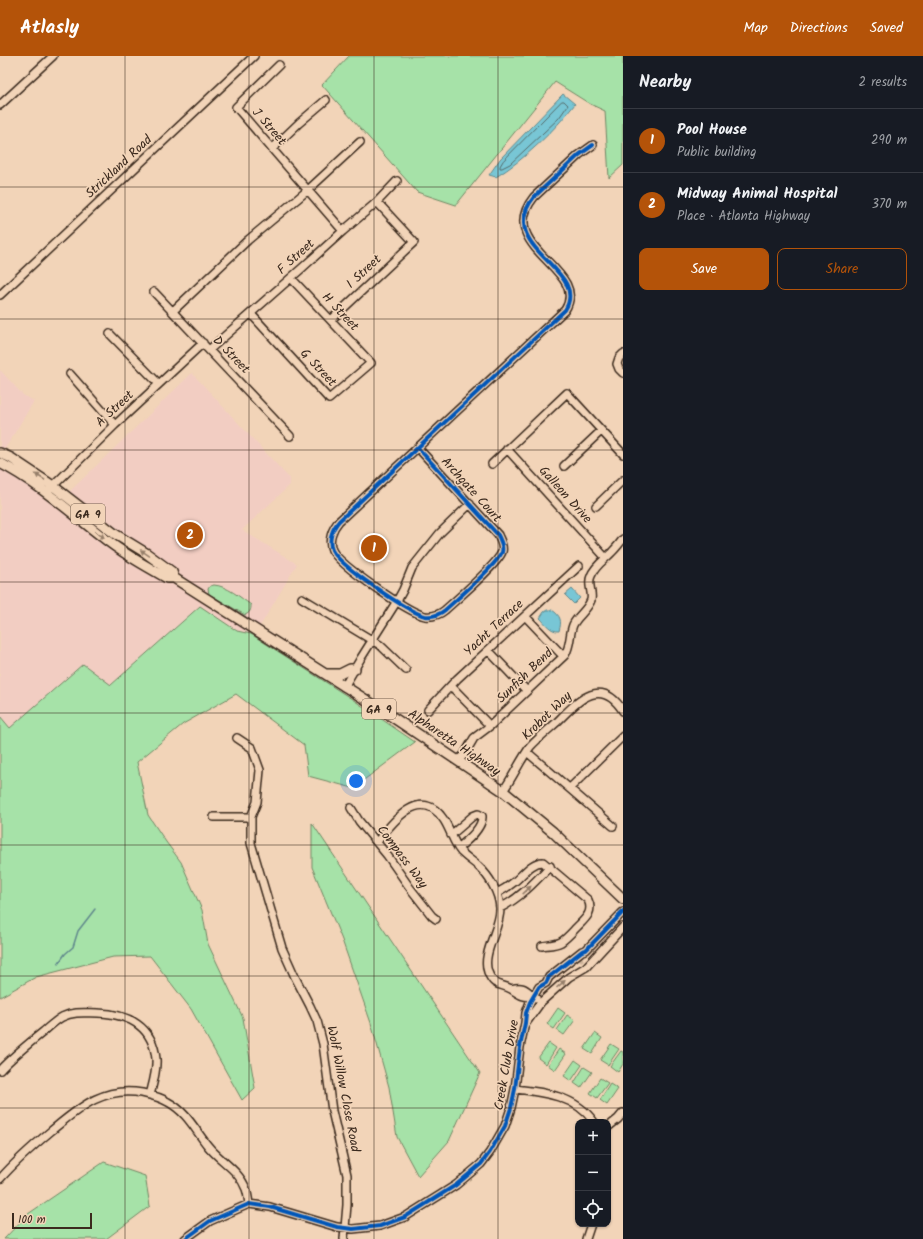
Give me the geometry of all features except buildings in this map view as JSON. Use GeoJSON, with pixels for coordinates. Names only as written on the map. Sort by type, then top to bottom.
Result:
{"type":"FeatureCollection","features":[{"type":"Feature","properties":{"kind":"main road","name":"GA 9"},"geometry":{"type":"LineString","coordinates":[[0,453],[11,458],[53,486],[109,529],[172,572],[174,578],[167,578],[126,554],[23,476],[0,463]]}},
{"type":"Feature","properties":{"kind":"main road","name":"Alpharetta Highway"},"geometry":{"type":"LineString","coordinates":[[174,578],[458,760],[503,791],[553,832],[623,899]]}},
{"type":"Feature","properties":{"kind":"main road"},"geometry":{"type":"LineString","coordinates":[[324,674],[340,674],[350,669],[355,669]]}},
{"type":"Feature","properties":{"kind":"street"},"geometry":{"type":"LineString","coordinates":[[0,105],[53,56]]}},
{"type":"Feature","properties":{"kind":"street","name":"Strickland Road"},"geometry":{"type":"LineString","coordinates":[[0,295],[254,56]]}},
{"type":"Feature","properties":{"kind":"street","name":"J Street"},"geometry":{"type":"LineString","coordinates":[[279,65],[236,107],[308,190]]}},
{"type":"Feature","properties":{"kind":"street"},"geometry":{"type":"LineString","coordinates":[[272,149],[326,100]]}},
{"type":"Feature","properties":{"kind":"street"},"geometry":{"type":"LineString","coordinates":[[173,311],[248,240],[308,190],[360,142]]}},
{"type":"Feature","properties":{"kind":"street","name":"Archgate Court"},"geometry":{"type":"LineString","coordinates":[[418,448],[498,535],[502,544],[502,552],[493,565],[445,610],[437,615],[431,616],[421,614],[397,601],[373,586],[339,559],[331,548],[330,538],[332,531],[336,524],[557,319],[568,306],[570,295],[568,287],[562,277],[530,241],[525,229],[524,217],[528,205],[534,197],[579,155],[593,145]]}},
{"type":"Feature","properties":{"kind":"street","name":"F Street"},"geometry":{"type":"LineString","coordinates":[[209,350],[376,202],[397,181]]}},
{"type":"Feature","properties":{"kind":"street"},"geometry":{"type":"LineString","coordinates":[[308,190],[343,231]]}},
{"type":"Feature","properties":{"kind":"street","name":"I Street"},"geometry":{"type":"LineString","coordinates":[[331,320],[414,242],[376,202]]}},
{"type":"Feature","properties":{"kind":"street","name":"H Street"},"geometry":{"type":"LineString","coordinates":[[291,278],[370,363]]}},
{"type":"Feature","properties":{"kind":"street","name":"D Street"},"geometry":{"type":"LineString","coordinates":[[154,292],[290,436]]}},
{"type":"Feature","properties":{"kind":"street","name":"G Street"},"geometry":{"type":"LineString","coordinates":[[251,314],[329,399],[370,363]]}},
{"type":"Feature","properties":{"kind":"street"},"geometry":{"type":"LineString","coordinates":[[110,334],[159,384]]}},
{"type":"Feature","properties":{"kind":"street","name":"A Street"},"geometry":{"type":"LineString","coordinates":[[46,493],[202,343]]}},
{"type":"Feature","properties":{"kind":"street"},"geometry":{"type":"LineString","coordinates":[[623,354],[619,358],[617,364],[623,374]]}},
{"type":"Feature","properties":{"kind":"street"},"geometry":{"type":"LineString","coordinates":[[70,374],[115,425]]}},
{"type":"Feature","properties":{"kind":"street"},"geometry":{"type":"LineString","coordinates":[[492,464],[568,393],[623,454]]}},
{"type":"Feature","properties":{"kind":"street"},"geometry":{"type":"LineString","coordinates":[[564,466],[601,431]]}},
{"type":"Feature","properties":{"kind":"street","name":"Galleon Drive"},"geometry":{"type":"LineString","coordinates":[[507,449],[605,558]]}},
{"type":"Feature","properties":{"kind":"street"},"geometry":{"type":"LineString","coordinates":[[596,506],[623,480]]}},
{"type":"Feature","properties":{"kind":"street"},"geometry":{"type":"LineString","coordinates":[[344,687],[397,601],[412,568],[440,533],[470,504]]}},
{"type":"Feature","properties":{"kind":"street","name":"Sunfish Bend"},"geometry":{"type":"LineString","coordinates":[[458,760],[464,755],[474,738],[490,726],[563,656],[569,645],[574,624],[590,602],[592,593],[590,581],[591,575],[623,539]]}},
{"type":"Feature","properties":{"kind":"street","name":"Yacht Terrace"},"geometry":{"type":"LineString","coordinates":[[428,710],[457,679],[489,651],[579,566]]}},
{"type":"Feature","properties":{"kind":"street"},"geometry":{"type":"LineString","coordinates":[[302,598],[380,645],[406,670]]}},
{"type":"Feature","properties":{"kind":"street"},"geometry":{"type":"LineString","coordinates":[[525,616],[563,656]]}},
{"type":"Feature","properties":{"kind":"street"},"geometry":{"type":"LineString","coordinates":[[489,651],[527,691]]}},
{"type":"Feature","properties":{"kind":"street"},"geometry":{"type":"LineString","coordinates":[[452,686],[490,726]]}},
{"type":"Feature","properties":{"kind":"street","name":"Krobot Way"},"geometry":{"type":"LineString","coordinates":[[503,791],[514,776],[533,744],[579,701],[589,694],[599,693],[606,695],[616,702],[623,711]]}},
{"type":"Feature","properties":{"kind":"street"},"geometry":{"type":"LineString","coordinates":[[570,788],[623,736]]}},
{"type":"Feature","properties":{"kind":"street","name":"Wolf Willow Close Road"},"geometry":{"type":"LineString","coordinates":[[237,738],[252,748],[260,770],[257,802],[251,817],[250,843],[280,940],[291,970],[317,1021],[323,1044],[332,1111],[347,1175],[344,1239]]}},
{"type":"Feature","properties":{"kind":"street"},"geometry":{"type":"LineString","coordinates":[[528,752],[613,826]]}},
{"type":"Feature","properties":{"kind":"street"},"geometry":{"type":"LineString","coordinates":[[377,842],[389,826],[402,813],[413,807],[420,805],[428,806],[439,813],[458,848],[478,866],[490,880],[497,894],[500,908],[498,922],[487,955],[487,968],[490,976],[494,982],[503,987],[511,989],[518,987],[526,989],[541,1002]]}},
{"type":"Feature","properties":{"kind":"street","name":"Compass Way"},"geometry":{"type":"LineString","coordinates":[[350,808],[410,888],[436,919]]}},
{"type":"Feature","properties":{"kind":"street"},"geometry":{"type":"LineString","coordinates":[[451,835],[473,816],[478,814],[482,816],[483,822],[479,828],[458,848]]}},
{"type":"Feature","properties":{"kind":"street"},"geometry":{"type":"LineString","coordinates":[[214,817],[251,817]]}},
{"type":"Feature","properties":{"kind":"street"},"geometry":{"type":"LineString","coordinates":[[497,894],[515,881],[527,869],[538,862],[543,862],[550,866],[588,900],[590,909],[587,917],[568,937],[556,944],[542,946]]}},
{"type":"Feature","properties":{"kind":"street"},"geometry":{"type":"LineString","coordinates":[[500,908],[513,901],[524,892],[550,866]]}},
{"type":"Feature","properties":{"kind":"street","name":"Creek Club Drive"},"geometry":{"type":"LineString","coordinates":[[249,1204],[270,1207],[345,1228],[367,1228],[393,1222],[416,1211],[464,1179],[481,1164],[497,1141],[508,1117],[515,1089],[520,1047],[526,1023],[526,1013],[533,996],[539,987],[546,983],[549,977],[583,955],[623,912]]}},
{"type":"Feature","properties":{"kind":"street","name":"Creek Club Drive"},"geometry":{"type":"LineString","coordinates":[[526,1023],[541,1002],[575,974],[586,967],[623,927]]}},
{"type":"Feature","properties":{"kind":"street","name":"Creek Club Drive"},"geometry":{"type":"LineString","coordinates":[[568,966],[582,951],[583,955]]}},
{"type":"Feature","properties":{"kind":"street"},"geometry":{"type":"LineString","coordinates":[[568,966],[575,974]]}},
{"type":"Feature","properties":{"kind":"street"},"geometry":{"type":"LineString","coordinates":[[0,1070],[16,1054],[61,1018],[76,1013],[113,1014],[128,1018],[135,1022],[151,1040],[156,1059],[156,1067],[150,1095]]}},
{"type":"Feature","properties":{"kind":"street"},"geometry":{"type":"LineString","coordinates":[[515,1089],[550,1094],[569,1100],[584,1111],[591,1119]]}},
{"type":"Feature","properties":{"kind":"street"},"geometry":{"type":"LineString","coordinates":[[0,1179],[37,1143],[79,1108],[104,1095],[120,1091],[150,1095],[168,1102],[188,1118],[208,1146],[235,1171],[246,1189],[249,1204],[210,1222],[185,1239]]}},
{"type":"Feature","properties":{"kind":"street"},"geometry":{"type":"LineString","coordinates":[[611,1125],[623,1113]]}},
{"type":"Feature","properties":{"kind":"street"},"geometry":{"type":"LineString","coordinates":[[0,1166],[6,1172]]}},
{"type":"Feature","properties":{"kind":"street"},"geometry":{"type":"LineString","coordinates":[[586,1239],[590,1227]]}},
{"type":"Feature","properties":{"kind":"shaded area"},"geometry":{"type":"Polygon","coordinates":[[[0,370],[23,395],[34,401],[0,457],[0,370]]]}},
{"type":"Feature","properties":{"kind":"shaded area"},"geometry":{"type":"Polygon","coordinates":[[[192,373],[290,479],[290,485],[242,530],[297,564],[256,633],[251,634],[237,631],[200,606],[111,685],[10,728],[0,716],[0,457],[65,496],[192,373]]]}},
{"type":"Feature","properties":{"kind":"green space"},"geometry":{"type":"Polygon","coordinates":[[[349,56],[623,56],[623,165],[609,178],[605,111],[590,104],[555,82],[456,205],[417,192],[322,85],[349,56]]]}},
{"type":"Feature","properties":{"kind":"green space"},"geometry":{"type":"Polygon","coordinates":[[[214,585],[224,587],[251,605],[249,612],[245,615],[209,594],[208,589],[210,586],[214,585]]]}},
{"type":"Feature","properties":{"kind":"green space"},"geometry":{"type":"Polygon","coordinates":[[[200,606],[237,631],[251,634],[355,701],[415,742],[353,788],[308,776],[304,745],[236,694],[183,724],[137,762],[148,815],[181,862],[202,910],[208,944],[243,1018],[255,1088],[242,1100],[191,1009],[150,956],[113,957],[36,977],[0,997],[0,716],[10,728],[83,664],[111,685],[200,606]]]}},
{"type":"Feature","properties":{"kind":"green space"},"geometry":{"type":"Polygon","coordinates":[[[312,823],[480,1073],[449,1141],[418,1176],[397,1137],[389,1087],[371,1023],[342,940],[312,867],[312,823]]]}},
{"type":"Feature","properties":{"kind":"green space"},"geometry":{"type":"Polygon","coordinates":[[[558,1008],[565,1013],[554,1029],[547,1024],[558,1008]]]}},
{"type":"Feature","properties":{"kind":"green space"},"geometry":{"type":"Polygon","coordinates":[[[567,1015],[575,1020],[564,1035],[557,1030],[567,1015]]]}},
{"type":"Feature","properties":{"kind":"green space"},"geometry":{"type":"Polygon","coordinates":[[[595,1033],[602,1038],[592,1054],[584,1049],[595,1033]]]}},
{"type":"Feature","properties":{"kind":"green space"},"geometry":{"type":"Polygon","coordinates":[[[549,1043],[556,1048],[546,1064],[538,1058],[549,1043]]]}},
{"type":"Feature","properties":{"kind":"green space"},"geometry":{"type":"Polygon","coordinates":[[[611,1044],[619,1049],[608,1065],[600,1060],[611,1044]]]}},
{"type":"Feature","properties":{"kind":"green space"},"geometry":{"type":"Polygon","coordinates":[[[559,1049],[566,1054],[555,1070],[548,1065],[559,1049]]]}},
{"type":"Feature","properties":{"kind":"green space"},"geometry":{"type":"Polygon","coordinates":[[[621,1051],[623,1052],[623,1064],[618,1072],[610,1066],[621,1051]]]}},
{"type":"Feature","properties":{"kind":"green space"},"geometry":{"type":"Polygon","coordinates":[[[575,1060],[582,1065],[571,1081],[564,1076],[575,1060]]]}},
{"type":"Feature","properties":{"kind":"green space"},"geometry":{"type":"Polygon","coordinates":[[[584,1067],[592,1072],[581,1088],[574,1083],[584,1067]]]}},
{"type":"Feature","properties":{"kind":"green space"},"geometry":{"type":"Polygon","coordinates":[[[600,1078],[608,1083],[597,1098],[590,1093],[600,1078]]]}},
{"type":"Feature","properties":{"kind":"green space"},"geometry":{"type":"Polygon","coordinates":[[[610,1084],[618,1089],[607,1105],[600,1100],[610,1084]]]}},
{"type":"Feature","properties":{"kind":"green space"},"geometry":{"type":"Polygon","coordinates":[[[104,1162],[145,1176],[150,1206],[106,1239],[4,1239],[28,1214],[104,1162]]]}},
{"type":"Feature","properties":{"kind":"water"},"geometry":{"type":"Polygon","coordinates":[[[563,94],[575,104],[558,124],[528,154],[507,170],[496,177],[489,175],[500,159],[563,94]]]}},
{"type":"Feature","properties":{"kind":"water"},"geometry":{"type":"Polygon","coordinates":[[[377,535],[386,543],[383,547],[380,548],[373,542],[373,539],[377,535]]]}},
{"type":"Feature","properties":{"kind":"water"},"geometry":{"type":"Polygon","coordinates":[[[572,589],[580,598],[574,604],[565,595],[572,589]]]}},
{"type":"Feature","properties":{"kind":"water"},"geometry":{"type":"Polygon","coordinates":[[[547,610],[552,610],[559,617],[559,631],[551,629],[540,618],[547,610]]]}},
{"type":"Feature","properties":{"kind":"waterway"},"geometry":{"type":"LineString","coordinates":[[58,964],[65,954],[73,947],[78,931],[95,909]]}},
{"type":"Feature","properties":{"kind":"cycle path"},"geometry":{"type":"LineString","coordinates":[[418,448],[498,535],[502,543],[502,552],[493,565],[443,612],[431,616],[416,613],[404,606],[347,566],[332,550],[330,542],[331,535],[339,521],[565,310],[569,295],[565,282],[533,244],[525,230],[525,215],[534,197],[579,155],[593,145]]}},
{"type":"Feature","properties":{"kind":"cycle path"},"geometry":{"type":"LineString","coordinates":[[185,1239],[210,1221],[249,1204],[270,1207],[337,1227],[353,1229],[380,1226],[405,1217],[456,1185],[481,1164],[490,1152],[505,1126],[515,1089],[526,1013],[530,1002],[539,987],[546,983],[549,977],[582,951],[586,950],[623,912]]}},
{"type":"Feature","properties":{"kind":"place","name":"Midway Animal Hospital"},"geometry":{"type":"Point","coordinates":[190,535]}},
{"type":"Feature","properties":{"kind":"place","name":"Pool House"},"geometry":{"type":"Point","coordinates":[374,548]}}]}
